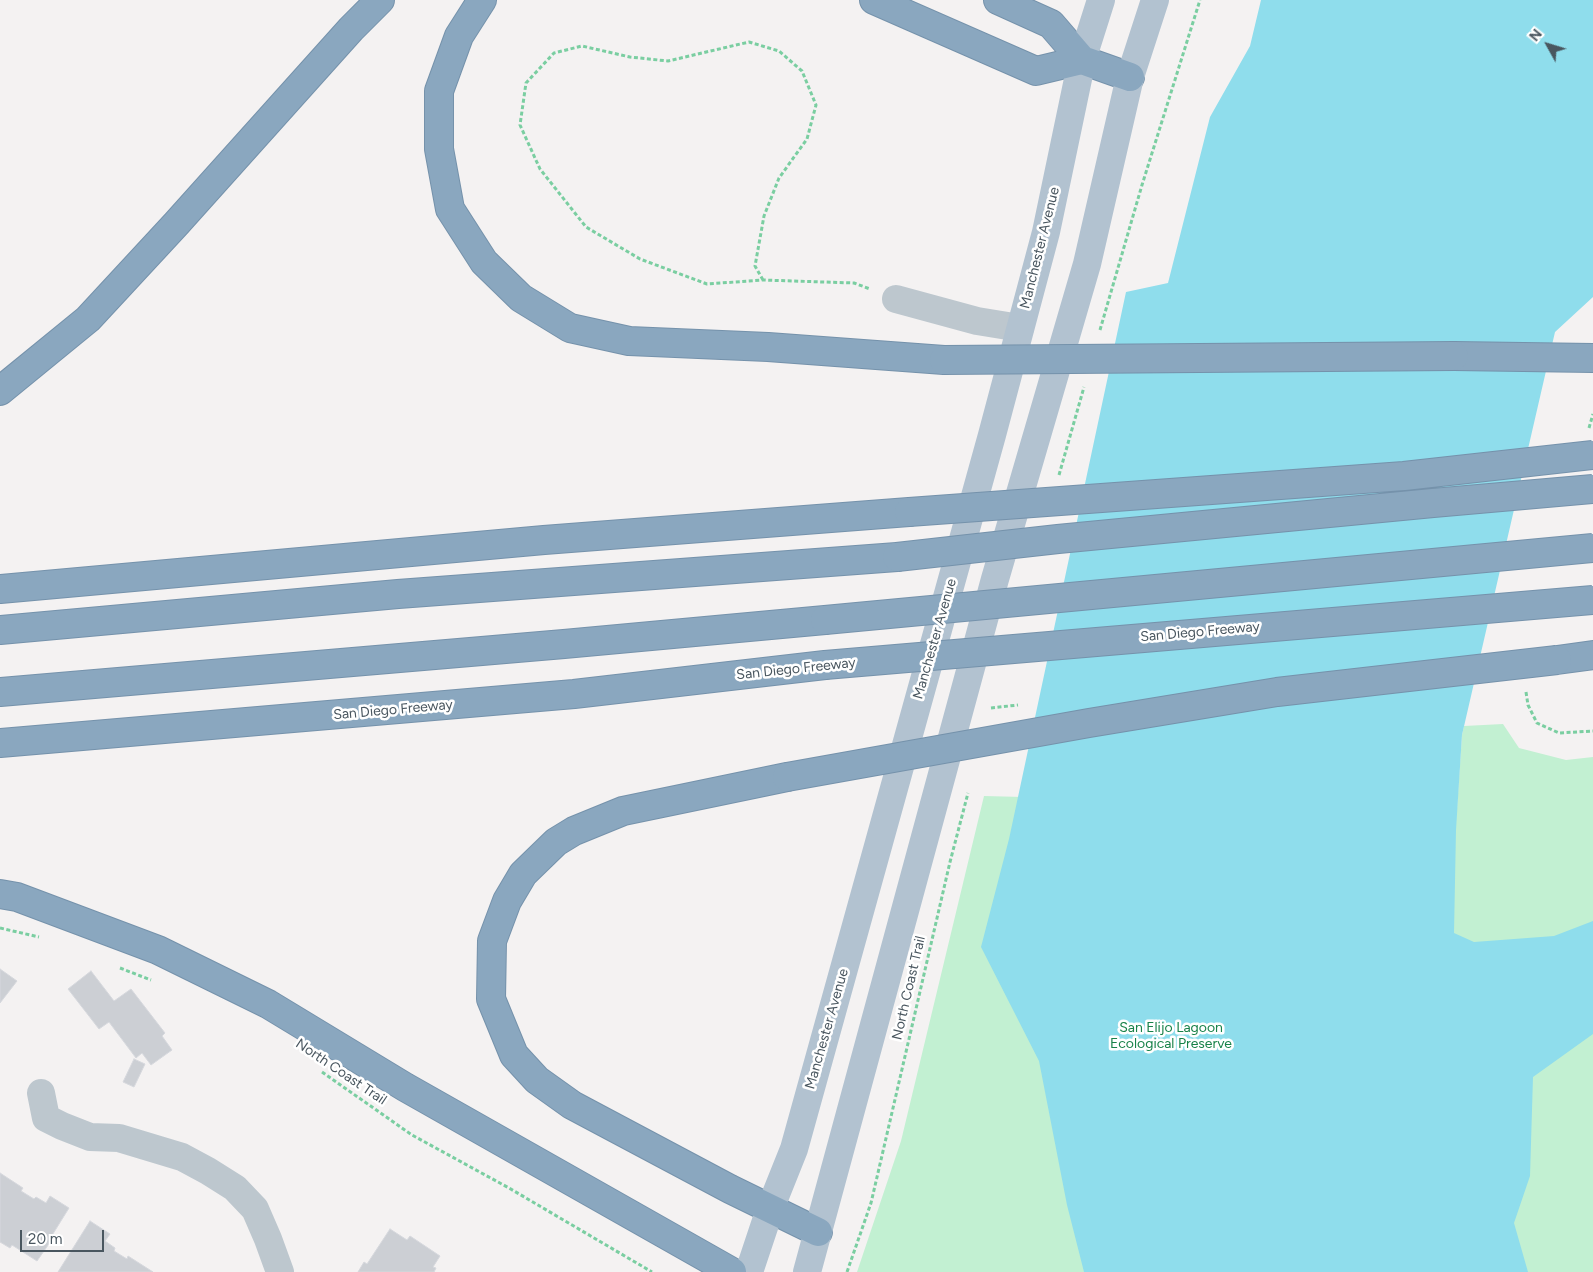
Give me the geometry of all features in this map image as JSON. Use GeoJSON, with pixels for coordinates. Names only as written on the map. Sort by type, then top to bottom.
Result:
{"type":"FeatureCollection","features":[{"type":"Feature","properties":{"kind":"highway"},"geometry":{"type":"LineString","coordinates":[[0,391],[88,319],[351,29],[380,0]]}},
{"type":"Feature","properties":{"kind":"highway"},"geometry":{"type":"LineString","coordinates":[[482,0],[459,36],[439,90],[439,149],[450,209],[484,262],[521,298],[570,328],[629,341],[768,347],[944,360],[1454,356],[1593,358]]}},
{"type":"Feature","properties":{"kind":"highway"},"geometry":{"type":"LineString","coordinates":[[874,0],[1036,71],[1082,60]]}},
{"type":"Feature","properties":{"kind":"highway"},"geometry":{"type":"LineString","coordinates":[[998,0],[1051,24],[1082,60],[1130,77]]}},
{"type":"Feature","properties":{"kind":"highway"},"geometry":{"type":"LineString","coordinates":[[0,589],[516,542],[1404,476],[1593,456]]}},
{"type":"Feature","properties":{"kind":"highway"},"geometry":{"type":"LineString","coordinates":[[0,630],[398,594],[897,557],[1077,537],[1593,489]]}},
{"type":"Feature","properties":{"kind":"highway"},"geometry":{"type":"LineString","coordinates":[[0,692],[564,644],[1593,548]]}},
{"type":"Feature","properties":{"kind":"highway","name":"San Diego Freeway"},"geometry":{"type":"LineString","coordinates":[[0,743],[574,694],[825,665],[1593,600]]}},
{"type":"Feature","properties":{"kind":"highway"},"geometry":{"type":"LineString","coordinates":[[818,1232],[770,1209],[572,1105],[537,1080],[514,1055],[491,998],[492,941],[507,901],[523,874],[556,842],[574,832],[623,811],[787,777],[1089,723],[1278,692],[1593,655]]}},
{"type":"Feature","properties":{"kind":"highway"},"geometry":{"type":"LineString","coordinates":[[0,894],[17,897],[158,950],[268,1004],[405,1087],[732,1272]]}},
{"type":"Feature","properties":{"kind":"main road","name":"Manchester Avenue"},"geometry":{"type":"LineString","coordinates":[[749,1272],[770,1209],[794,1149],[1046,232],[1082,60],[1101,0]]}},
{"type":"Feature","properties":{"kind":"main road"},"geometry":{"type":"LineString","coordinates":[[807,1272],[993,588],[1087,264],[1130,77],[1155,0]]}},
{"type":"Feature","properties":{"kind":"lane"},"geometry":{"type":"LineString","coordinates":[[896,299],[978,321],[1020,328]]}},
{"type":"Feature","properties":{"kind":"lane"},"geometry":{"type":"LineString","coordinates":[[42,1093],[46,1118],[62,1126],[90,1137],[118,1138],[182,1157],[235,1188],[255,1209],[280,1272]]}},
{"type":"Feature","properties":{"kind":"path"},"geometry":{"type":"LineString","coordinates":[[763,280],[755,266],[764,216],[780,178],[807,139],[816,105],[802,71],[779,52],[749,42],[668,61],[630,57],[582,46],[554,53],[526,83],[520,125],[540,169],[586,227],[640,259],[707,284],[763,280],[854,283],[896,299]]}},
{"type":"Feature","properties":{"kind":"path"},"geometry":{"type":"LineString","coordinates":[[1526,686],[1528,705],[1538,724],[1559,734],[1593,731]]}},
{"type":"Feature","properties":{"kind":"path"},"geometry":{"type":"LineString","coordinates":[[989,717],[991,708]]}},
{"type":"Feature","properties":{"kind":"path","name":"North Coast Trail"},"geometry":{"type":"LineString","coordinates":[[847,1272],[871,1203],[950,862],[971,785]]}},
{"type":"Feature","properties":{"kind":"path"},"geometry":{"type":"LineString","coordinates":[[0,928],[46,939]]}},
{"type":"Feature","properties":{"kind":"path"},"geometry":{"type":"LineString","coordinates":[[120,968],[157,983]]}},
{"type":"Feature","properties":{"kind":"path","name":"North Coast Trail"},"geometry":{"type":"LineString","coordinates":[[321,1071],[412,1135],[509,1188],[652,1272]]}},
{"type":"Feature","properties":{"kind":"green space","name":"San Elijo Lagoon Ecological Preserve"},"geometry":{"type":"Polygon","coordinates":[[[1503,724],[1519,748],[1566,760],[1593,757],[1593,1272],[857,1272],[901,1141],[984,796],[1457,808],[1464,726],[1503,724]]]}},
{"type":"Feature","properties":{"kind":"water"},"geometry":{"type":"Polygon","coordinates":[[[1261,0],[1593,0],[1593,297],[1555,332],[1462,735],[1456,830],[1454,933],[1474,942],[1554,936],[1593,921],[1593,1034],[1533,1077],[1530,1176],[1514,1223],[1528,1272],[1084,1272],[1067,1205],[1039,1061],[981,947],[1009,839],[1126,292],[1168,283],[1210,117],[1250,46],[1261,0]]]}},
{"type":"Feature","properties":{"kind":"building"},"geometry":{"type":"Polygon","coordinates":[[[0,969],[17,981],[0,1003],[0,969]]]}},
{"type":"Feature","properties":{"kind":"building"},"geometry":{"type":"Polygon","coordinates":[[[91,971],[114,1001],[131,989],[165,1033],[162,1036],[172,1050],[151,1065],[142,1053],[136,1058],[109,1022],[99,1029],[68,989],[91,971]]]}},
{"type":"Feature","properties":{"kind":"building"},"geometry":{"type":"Polygon","coordinates":[[[134,1059],[145,1064],[134,1087],[123,1082],[134,1059]]]}},
{"type":"Feature","properties":{"kind":"building"},"geometry":{"type":"Polygon","coordinates":[[[0,1173],[23,1188],[21,1191],[34,1199],[36,1197],[46,1203],[50,1196],[69,1208],[51,1237],[53,1238],[37,1261],[12,1245],[10,1248],[0,1242],[0,1173]]]}},
{"type":"Feature","properties":{"kind":"building"},"geometry":{"type":"Polygon","coordinates":[[[90,1221],[110,1234],[105,1241],[115,1248],[114,1251],[127,1259],[128,1256],[153,1272],[58,1272],[90,1221]]]}},
{"type":"Feature","properties":{"kind":"building"},"geometry":{"type":"Polygon","coordinates":[[[390,1229],[407,1240],[410,1236],[440,1256],[433,1267],[436,1268],[434,1272],[358,1272],[364,1262],[367,1264],[390,1229]]]}}]}
